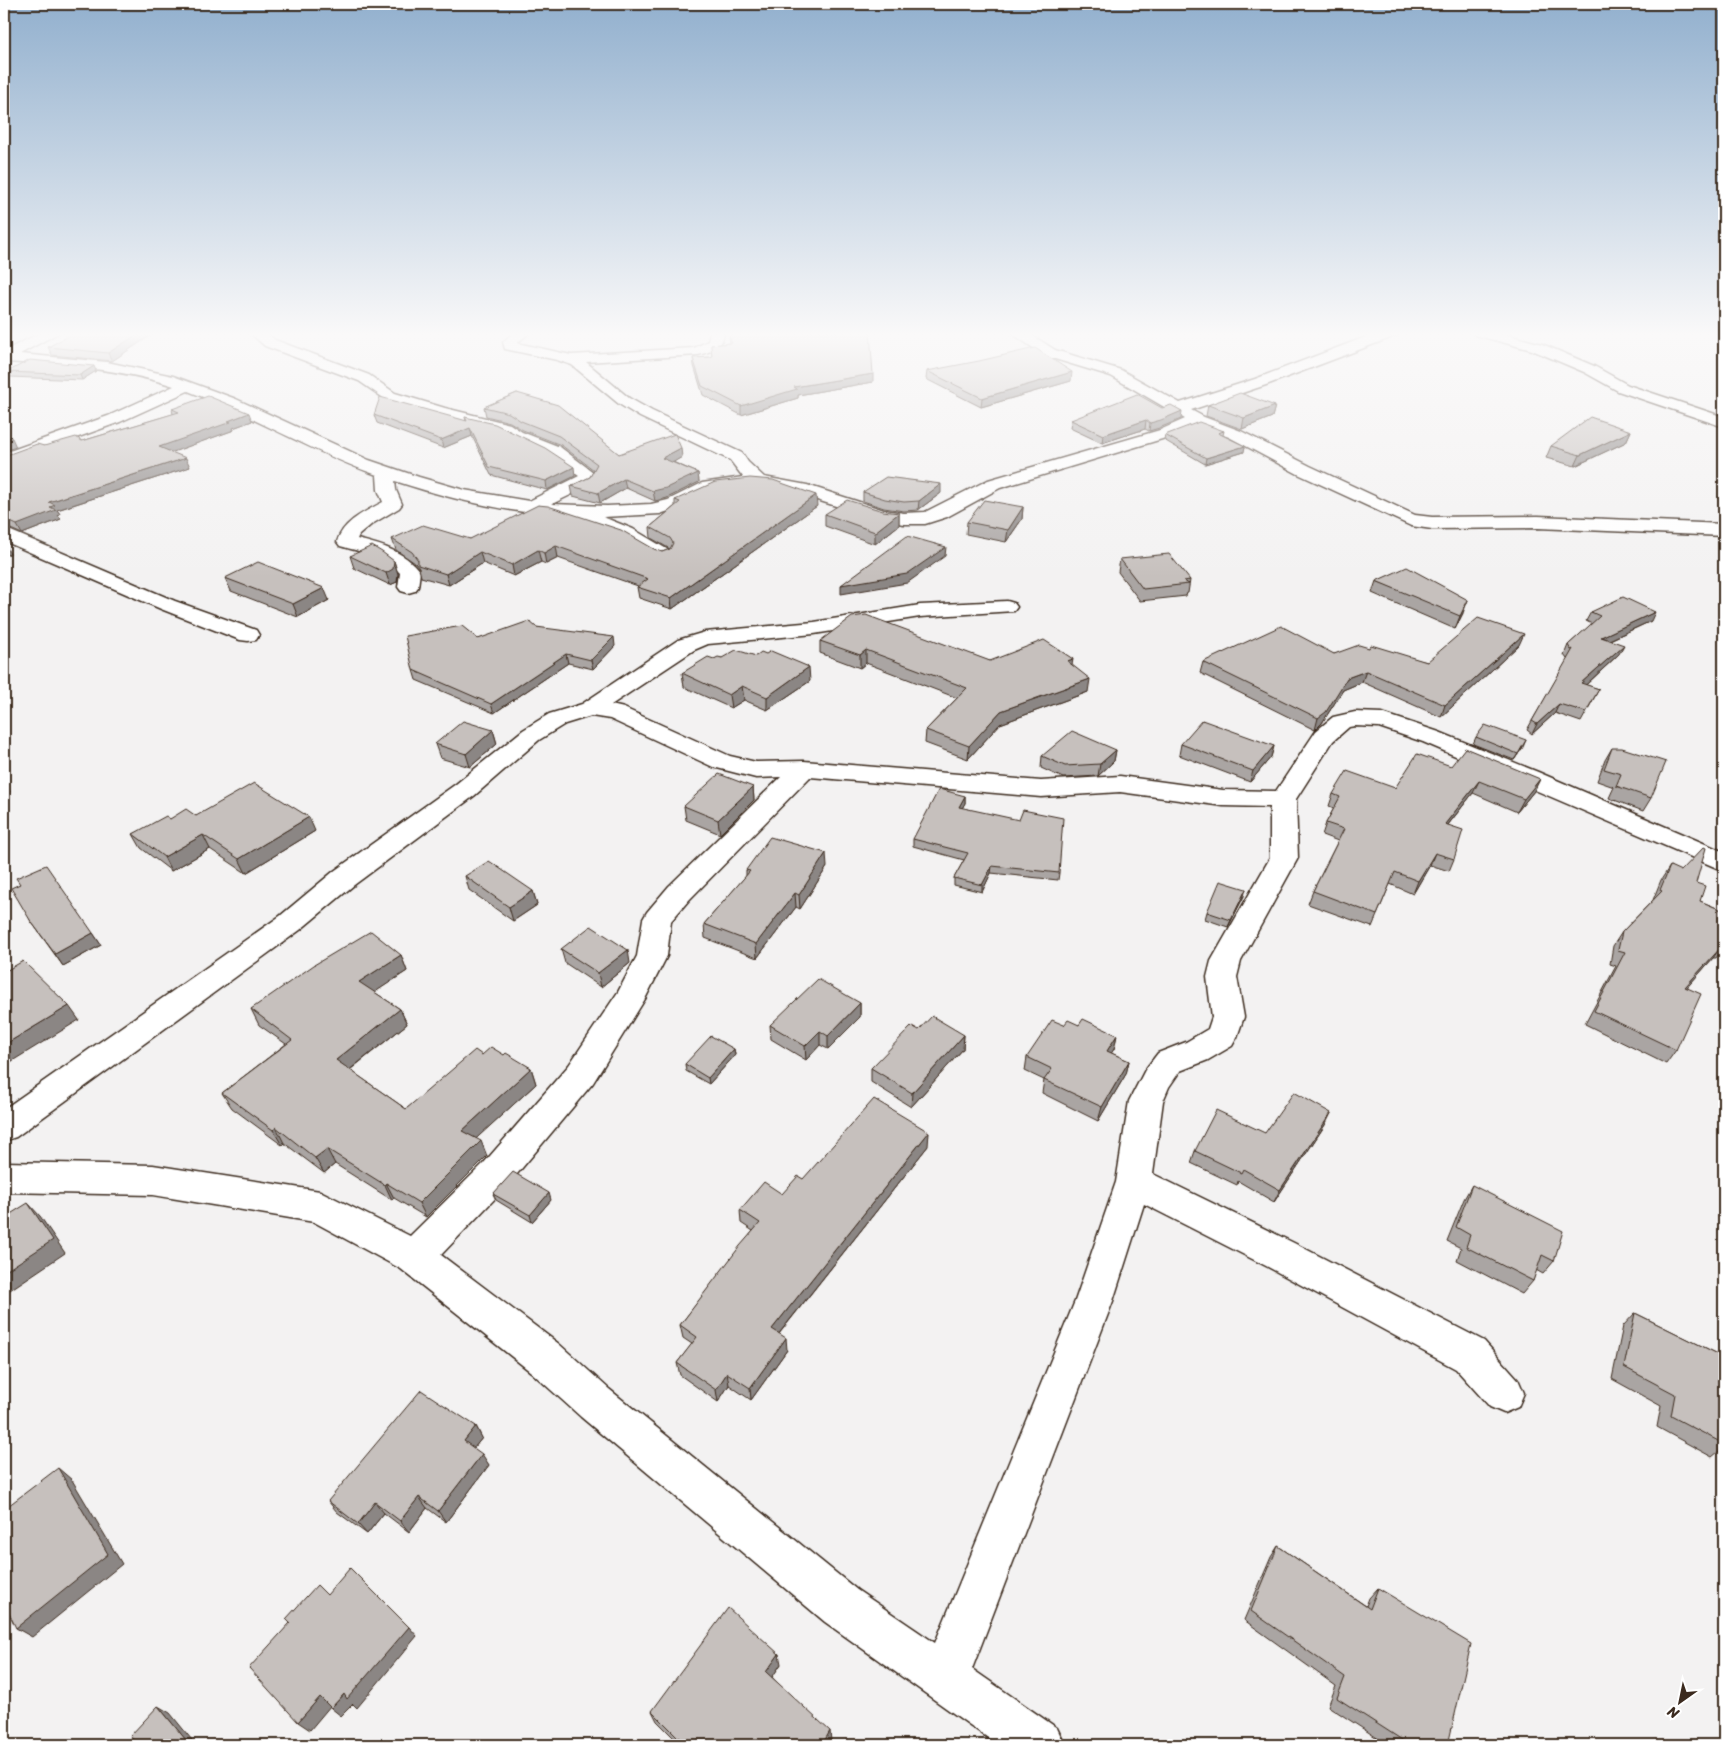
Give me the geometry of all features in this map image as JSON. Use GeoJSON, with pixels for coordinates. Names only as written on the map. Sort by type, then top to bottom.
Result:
{"type":"FeatureCollection","features":[{"type":"Feature","properties":{"kind":"street"},"geometry":{"type":"LineString","coordinates":[[4,459],[126,414]]}},
{"type":"Feature","properties":{"kind":"street"},"geometry":{"type":"LineString","coordinates":[[257,414],[332,450],[385,471],[463,495],[532,507],[595,513],[651,510],[667,507],[703,489],[731,483],[758,482],[797,486],[889,516],[924,518],[938,515],[969,496],[994,484],[1166,433],[1198,420]]}},
{"type":"Feature","properties":{"kind":"street"},"geometry":{"type":"LineString","coordinates":[[449,414],[504,427],[516,435],[554,451],[588,475],[585,481],[532,507]]}},
{"type":"Feature","properties":{"kind":"street"},"geometry":{"type":"LineString","coordinates":[[645,414],[736,457],[758,482]]}},
{"type":"Feature","properties":{"kind":"street"},"geometry":{"type":"LineString","coordinates":[[1188,414],[1198,420],[1235,434],[1312,474],[1412,520],[1432,523],[1538,522],[1724,530]]}},
{"type":"Feature","properties":{"kind":"street"},"geometry":{"type":"LineString","coordinates":[[1699,414],[1724,422]]}},
{"type":"Feature","properties":{"kind":"street"},"geometry":{"type":"LineString","coordinates":[[385,471],[387,490],[407,502]]}},
{"type":"Feature","properties":{"kind":"street"},"geometry":{"type":"LineString","coordinates":[[408,587],[410,572],[405,564],[377,550],[347,542],[349,534],[361,523],[407,502],[463,495]]}},
{"type":"Feature","properties":{"kind":"street"},"geometry":{"type":"LineString","coordinates":[[565,511],[603,522],[663,554]]}},
{"type":"Feature","properties":{"kind":"street"},"geometry":{"type":"LineString","coordinates":[[4,534],[168,605],[248,635]]}},
{"type":"Feature","properties":{"kind":"street"},"geometry":{"type":"LineString","coordinates":[[4,1127],[290,923],[344,878],[465,790],[531,736],[557,719],[590,709],[686,645],[705,638],[814,628],[920,611],[1007,607]]}},
{"type":"Feature","properties":{"kind":"street"},"geometry":{"type":"LineString","coordinates":[[590,709],[616,713],[722,762],[756,770],[804,769],[1042,789],[1120,784],[1223,798],[1284,812]]}},
{"type":"Feature","properties":{"kind":"street"},"geometry":{"type":"LineString","coordinates":[[945,1678],[1094,1301],[1134,1182],[1146,1101],[1157,1079],[1169,1062],[1197,1051],[1221,1037],[1228,1017],[1222,977],[1226,961],[1284,858],[1284,812],[1324,736],[1341,722],[1356,719],[1382,720],[1431,737],[1529,777],[1724,862]]}},
{"type":"Feature","properties":{"kind":"street"},"geometry":{"type":"LineString","coordinates":[[414,1257],[495,1175],[581,1074],[630,999],[652,956],[657,919],[679,893],[804,769]]}},
{"type":"Feature","properties":{"kind":"street"},"geometry":{"type":"LineString","coordinates":[[4,1177],[153,1180],[320,1207],[414,1257],[545,1358],[595,1403],[842,1606],[1037,1745]]}},
{"type":"Feature","properties":{"kind":"street"},"geometry":{"type":"LineString","coordinates":[[1134,1182],[1280,1255],[1470,1355],[1504,1393]]}},
{"type":"Feature","properties":{"kind":"building"},"geometry":{"type":"Polygon","coordinates":[[[174,414],[247,414],[228,421],[231,422],[159,447],[186,458],[49,502],[55,505],[50,507],[56,510],[17,525],[4,519],[4,456],[37,444],[44,446],[76,437],[82,441],[174,414]]]}},
{"type":"Feature","properties":{"kind":"building"},"geometry":{"type":"Polygon","coordinates":[[[440,414],[467,421],[465,417],[495,424],[545,448],[574,467],[546,481],[489,467],[470,428],[441,440],[374,415],[440,414]]]}},
{"type":"Feature","properties":{"kind":"building"},"geometry":{"type":"Polygon","coordinates":[[[510,414],[569,414],[619,454],[675,434],[681,448],[662,458],[698,473],[666,488],[653,491],[624,479],[598,493],[571,486],[590,477],[597,464],[559,436],[521,421],[510,414]]]}},
{"type":"Feature","properties":{"kind":"building"},"geometry":{"type":"Polygon","coordinates":[[[1087,414],[1176,414],[1150,423],[1146,420],[1103,435],[1071,420],[1087,414]]]}},
{"type":"Feature","properties":{"kind":"building"},"geometry":{"type":"Polygon","coordinates":[[[1232,414],[1255,414],[1244,418],[1232,414]]]}},
{"type":"Feature","properties":{"kind":"building"},"geometry":{"type":"Polygon","coordinates":[[[1590,417],[1631,431],[1580,455],[1551,446],[1590,417]]]}},
{"type":"Feature","properties":{"kind":"building"},"geometry":{"type":"Polygon","coordinates":[[[1199,422],[1224,431],[1218,433],[1245,446],[1206,458],[1165,435],[1199,422]]]}},
{"type":"Feature","properties":{"kind":"building"},"geometry":{"type":"Polygon","coordinates":[[[4,436],[12,438],[4,441],[4,436]]]}},
{"type":"Feature","properties":{"kind":"building"},"geometry":{"type":"Polygon","coordinates":[[[886,477],[941,484],[919,501],[904,502],[885,499],[863,492],[886,477]]]}},
{"type":"Feature","properties":{"kind":"building"},"geometry":{"type":"Polygon","coordinates":[[[750,478],[773,480],[816,495],[671,598],[637,587],[648,579],[556,546],[544,553],[538,550],[512,565],[480,552],[446,574],[418,565],[418,560],[412,552],[392,539],[423,525],[470,539],[538,505],[548,506],[621,530],[662,552],[670,549],[673,543],[670,538],[650,527],[680,502],[675,500],[715,482],[750,478]]]}},
{"type":"Feature","properties":{"kind":"building"},"geometry":{"type":"Polygon","coordinates":[[[847,500],[883,511],[899,513],[875,532],[825,514],[847,500]]]}},
{"type":"Feature","properties":{"kind":"building"},"geometry":{"type":"Polygon","coordinates":[[[984,500],[1023,507],[1008,530],[967,522],[984,500]]]}},
{"type":"Feature","properties":{"kind":"building"},"geometry":{"type":"Polygon","coordinates":[[[907,536],[946,547],[907,574],[841,585],[907,536]]]}},
{"type":"Feature","properties":{"kind":"building"},"geometry":{"type":"Polygon","coordinates":[[[372,546],[394,561],[393,569],[386,573],[350,556],[372,546]]]}},
{"type":"Feature","properties":{"kind":"building"},"geometry":{"type":"Polygon","coordinates":[[[1169,554],[1190,580],[1184,581],[1189,584],[1143,589],[1120,559],[1169,554]]]}},
{"type":"Feature","properties":{"kind":"building"},"geometry":{"type":"Polygon","coordinates":[[[258,562],[324,588],[293,604],[225,578],[258,562]]]}},
{"type":"Feature","properties":{"kind":"building"},"geometry":{"type":"Polygon","coordinates":[[[1407,567],[1468,600],[1460,616],[1376,581],[1407,567]]]}},
{"type":"Feature","properties":{"kind":"building"},"geometry":{"type":"Polygon","coordinates":[[[1623,597],[1655,612],[1601,637],[1624,645],[1581,683],[1599,689],[1586,712],[1559,704],[1537,724],[1532,721],[1573,649],[1571,650],[1568,645],[1600,616],[1591,612],[1623,597]]]}},
{"type":"Feature","properties":{"kind":"building"},"geometry":{"type":"Polygon","coordinates":[[[866,615],[990,661],[1044,640],[1073,659],[1067,661],[1090,679],[1001,711],[969,746],[926,730],[967,688],[866,650],[860,655],[820,641],[852,617],[866,615]]]}},
{"type":"Feature","properties":{"kind":"building"},"geometry":{"type":"Polygon","coordinates":[[[1478,618],[1524,634],[1445,705],[1366,671],[1347,678],[1326,712],[1318,718],[1203,662],[1281,626],[1334,654],[1359,645],[1369,648],[1371,645],[1427,662],[1478,618]]]}},
{"type":"Feature","properties":{"kind":"building"},"geometry":{"type":"Polygon","coordinates":[[[529,621],[536,627],[614,637],[591,660],[566,654],[491,704],[413,670],[405,636],[462,626],[478,639],[529,621]]]}},
{"type":"Feature","properties":{"kind":"building"},"geometry":{"type":"Polygon","coordinates":[[[736,650],[756,656],[761,652],[766,654],[771,651],[809,667],[767,697],[742,686],[729,695],[682,673],[708,657],[714,659],[722,658],[736,650]]]}},
{"type":"Feature","properties":{"kind":"building"},"geometry":{"type":"Polygon","coordinates":[[[1202,720],[1274,746],[1253,771],[1181,744],[1202,720]]]}},
{"type":"Feature","properties":{"kind":"building"},"geometry":{"type":"Polygon","coordinates":[[[463,721],[493,730],[466,754],[435,744],[463,721]]]}},
{"type":"Feature","properties":{"kind":"building"},"geometry":{"type":"Polygon","coordinates":[[[1485,725],[1526,740],[1518,754],[1476,737],[1485,725]]]}},
{"type":"Feature","properties":{"kind":"building"},"geometry":{"type":"Polygon","coordinates":[[[1072,731],[1116,750],[1100,764],[1065,766],[1042,756],[1072,731]]]}},
{"type":"Feature","properties":{"kind":"building"},"geometry":{"type":"Polygon","coordinates":[[[1465,748],[1540,779],[1524,799],[1479,781],[1445,824],[1463,830],[1454,859],[1435,853],[1418,881],[1395,872],[1377,915],[1313,891],[1344,829],[1326,823],[1340,797],[1333,794],[1347,771],[1395,788],[1417,754],[1451,766],[1465,748]]]}},
{"type":"Feature","properties":{"kind":"building"},"geometry":{"type":"Polygon","coordinates":[[[1612,748],[1622,748],[1666,762],[1651,798],[1616,786],[1621,774],[1604,769],[1612,748]]]}},
{"type":"Feature","properties":{"kind":"building"},"geometry":{"type":"Polygon","coordinates":[[[719,774],[753,787],[718,820],[684,806],[719,774]]]}},
{"type":"Feature","properties":{"kind":"building"},"geometry":{"type":"Polygon","coordinates":[[[254,783],[309,817],[239,859],[203,835],[164,857],[133,834],[166,816],[170,819],[186,809],[196,816],[254,783]]]}},
{"type":"Feature","properties":{"kind":"building"},"geometry":{"type":"Polygon","coordinates":[[[939,789],[965,796],[959,807],[1019,820],[1023,810],[1063,818],[1059,873],[992,866],[982,885],[954,878],[968,853],[913,839],[939,789]]]}},
{"type":"Feature","properties":{"kind":"building"},"geometry":{"type":"Polygon","coordinates":[[[770,837],[826,853],[799,895],[795,893],[756,944],[704,924],[750,871],[746,870],[770,837]]]}},
{"type":"Feature","properties":{"kind":"building"},"geometry":{"type":"Polygon","coordinates":[[[1704,847],[1706,848],[1696,883],[1705,886],[1700,901],[1724,911],[1724,944],[1685,987],[1701,994],[1676,1050],[1594,1011],[1625,952],[1618,950],[1622,932],[1662,891],[1660,890],[1670,866],[1681,871],[1704,847]]]}},
{"type":"Feature","properties":{"kind":"building"},"geometry":{"type":"Polygon","coordinates":[[[489,861],[533,891],[509,907],[465,876],[489,861]]]}},
{"type":"Feature","properties":{"kind":"building"},"geometry":{"type":"Polygon","coordinates":[[[46,865],[93,933],[55,954],[30,920],[11,888],[20,884],[16,878],[46,865]]]}},
{"type":"Feature","properties":{"kind":"building"},"geometry":{"type":"Polygon","coordinates":[[[1220,881],[1246,889],[1231,920],[1207,912],[1220,881]]]}},
{"type":"Feature","properties":{"kind":"building"},"geometry":{"type":"Polygon","coordinates":[[[591,926],[628,950],[598,973],[561,949],[591,926]]]}},
{"type":"Feature","properties":{"kind":"building"},"geometry":{"type":"Polygon","coordinates":[[[371,931],[401,955],[359,982],[400,1009],[336,1060],[406,1109],[475,1050],[482,1055],[491,1047],[504,1055],[506,1053],[531,1068],[462,1131],[481,1141],[419,1203],[386,1183],[385,1185],[327,1149],[315,1158],[276,1127],[273,1130],[222,1093],[292,1040],[251,1009],[314,965],[371,931]]]}},
{"type":"Feature","properties":{"kind":"building"},"geometry":{"type":"Polygon","coordinates":[[[23,961],[69,1006],[4,1045],[4,972],[23,961]]]}},
{"type":"Feature","properties":{"kind":"building"},"geometry":{"type":"Polygon","coordinates":[[[818,979],[860,1003],[828,1036],[820,1031],[805,1046],[770,1025],[818,979]]]}},
{"type":"Feature","properties":{"kind":"building"},"geometry":{"type":"Polygon","coordinates":[[[932,1016],[964,1035],[912,1093],[871,1068],[912,1026],[919,1030],[932,1016]]]}},
{"type":"Feature","properties":{"kind":"building"},"geometry":{"type":"Polygon","coordinates":[[[1083,1019],[1117,1035],[1107,1051],[1129,1061],[1102,1107],[1044,1080],[1052,1069],[1027,1057],[1052,1020],[1064,1025],[1068,1020],[1079,1025],[1083,1019]]]}},
{"type":"Feature","properties":{"kind":"building"},"geometry":{"type":"Polygon","coordinates":[[[711,1036],[734,1049],[708,1078],[685,1064],[711,1036]]]}},
{"type":"Feature","properties":{"kind":"building"},"geometry":{"type":"Polygon","coordinates":[[[1294,1092],[1331,1113],[1280,1190],[1243,1169],[1241,1173],[1195,1151],[1216,1110],[1265,1133],[1294,1092]]]}},
{"type":"Feature","properties":{"kind":"building"},"geometry":{"type":"Polygon","coordinates":[[[874,1099],[929,1132],[772,1329],[786,1338],[750,1388],[727,1373],[716,1390],[677,1363],[697,1337],[680,1325],[740,1246],[760,1223],[740,1210],[764,1182],[782,1194],[798,1176],[803,1179],[874,1099]]]}},
{"type":"Feature","properties":{"kind":"building"},"geometry":{"type":"Polygon","coordinates":[[[513,1172],[549,1193],[530,1215],[493,1194],[513,1172]]]}},
{"type":"Feature","properties":{"kind":"building"},"geometry":{"type":"Polygon","coordinates":[[[1472,1185],[1563,1231],[1554,1261],[1542,1255],[1533,1281],[1466,1247],[1470,1235],[1456,1227],[1472,1185]]]}},
{"type":"Feature","properties":{"kind":"building"},"geometry":{"type":"Polygon","coordinates":[[[28,1203],[53,1240],[4,1272],[4,1218],[28,1203]]]}},
{"type":"Feature","properties":{"kind":"building"},"geometry":{"type":"Polygon","coordinates":[[[1635,1313],[1724,1357],[1724,1444],[1671,1416],[1675,1394],[1624,1367],[1635,1313]]]}},
{"type":"Feature","properties":{"kind":"building"},"geometry":{"type":"Polygon","coordinates":[[[421,1390],[476,1426],[464,1441],[482,1454],[438,1511],[419,1497],[400,1521],[375,1502],[358,1524],[328,1501],[421,1390]]]}},
{"type":"Feature","properties":{"kind":"building"},"geometry":{"type":"Polygon","coordinates":[[[58,1468],[108,1554],[16,1628],[4,1603],[4,1509],[58,1468]]]}},
{"type":"Feature","properties":{"kind":"building"},"geometry":{"type":"Polygon","coordinates":[[[1278,1546],[1370,1609],[1378,1588],[1471,1644],[1448,1745],[1410,1745],[1337,1698],[1345,1677],[1251,1611],[1278,1546]]]}},
{"type":"Feature","properties":{"kind":"building"},"geometry":{"type":"Polygon","coordinates":[[[350,1568],[409,1627],[347,1699],[344,1694],[331,1708],[320,1697],[298,1722],[249,1668],[290,1623],[286,1619],[317,1585],[327,1595],[350,1568]]]}},
{"type":"Feature","properties":{"kind":"building"},"geometry":{"type":"Polygon","coordinates":[[[728,1608],[779,1654],[766,1672],[830,1731],[822,1745],[686,1745],[652,1711],[728,1608]]]}},
{"type":"Feature","properties":{"kind":"building"},"geometry":{"type":"Polygon","coordinates":[[[158,1706],[190,1745],[138,1745],[130,1736],[158,1706]]]}}]}
